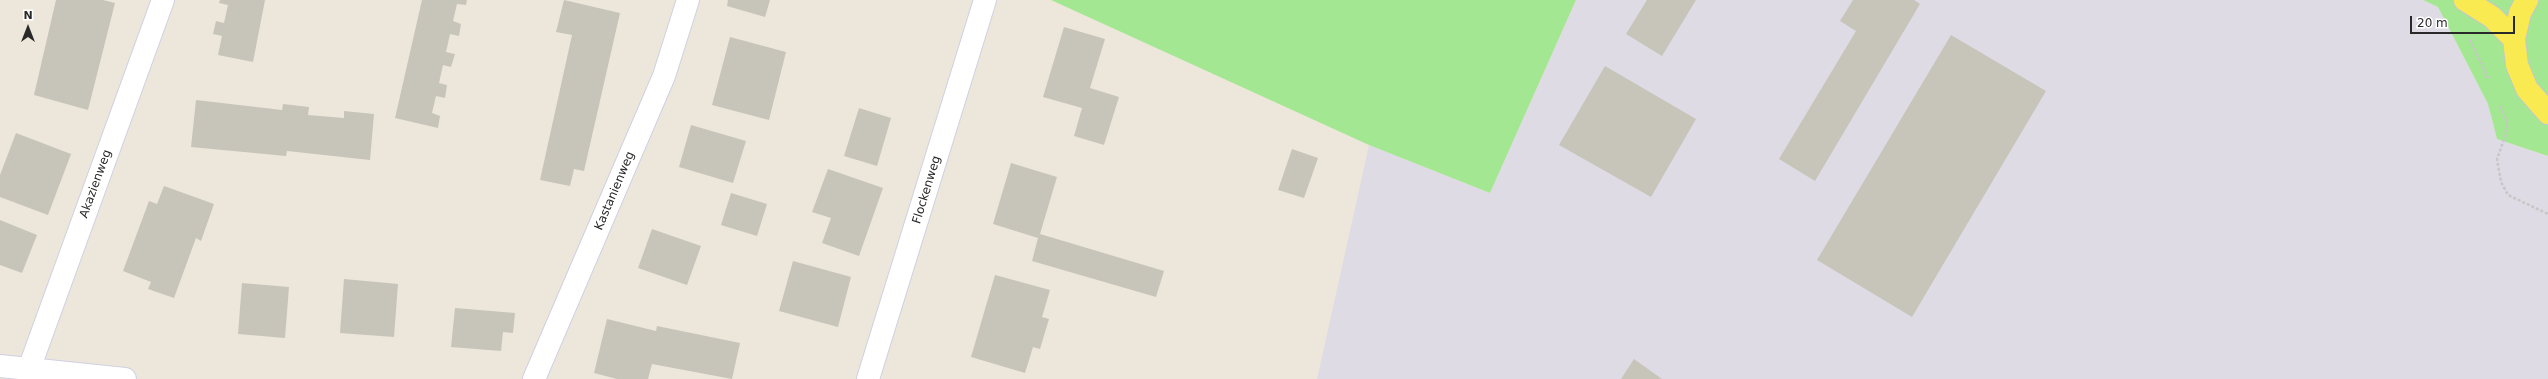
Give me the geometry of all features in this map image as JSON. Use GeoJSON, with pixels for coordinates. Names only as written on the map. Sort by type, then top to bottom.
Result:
{"type":"FeatureCollection","features":[{"type":"Feature","properties":{"kind":"main road"},"geometry":{"type":"LineString","coordinates":[[2528,0],[2520,13],[2514,39],[2517,65],[2527,89],[2548,113]]}},
{"type":"Feature","properties":{"kind":"main road"},"geometry":{"type":"LineString","coordinates":[[2467,1],[2492,17],[2514,39]]}},
{"type":"Feature","properties":{"kind":"street","name":"Akazienweg"},"geometry":{"type":"LineString","coordinates":[[29,369],[163,0]]}},
{"type":"Feature","properties":{"kind":"street","name":"Kastanienweg"},"geometry":{"type":"LineString","coordinates":[[534,379],[664,76],[688,0]]}},
{"type":"Feature","properties":{"kind":"street","name":"Flockenweg"},"geometry":{"type":"LineString","coordinates":[[868,379],[985,0]]}},
{"type":"Feature","properties":{"kind":"street"},"geometry":{"type":"LineString","coordinates":[[0,366],[73,376],[125,379]]}},
{"type":"Feature","properties":{"kind":"path"},"geometry":{"type":"LineString","coordinates":[[2467,1],[2461,20],[2490,82]]}},
{"type":"Feature","properties":{"kind":"path"},"geometry":{"type":"LineString","coordinates":[[2499,103],[2507,122],[2506,134],[2497,159],[2501,182],[2508,195],[2548,214]]}},
{"type":"Feature","properties":{"kind":"shaded area"},"geometry":{"type":"Polygon","coordinates":[[[1576,0],[2423,0],[2438,7],[2488,104],[2497,139],[2548,156],[2548,379],[1317,379],[1369,145],[1490,193],[1576,0]]]}},
{"type":"Feature","properties":{"kind":"green space"},"geometry":{"type":"Polygon","coordinates":[[[1051,0],[1576,0],[1490,193],[1369,145],[1051,0]]]}},
{"type":"Feature","properties":{"kind":"green space"},"geometry":{"type":"Polygon","coordinates":[[[2423,0],[2548,0],[2548,156],[2497,139],[2488,104],[2438,7],[2423,0]]]}},
{"type":"Feature","properties":{"kind":"building"},"geometry":{"type":"Polygon","coordinates":[[[56,0],[103,0],[115,3],[88,110],[34,95],[56,0]]]}},
{"type":"Feature","properties":{"kind":"building"},"geometry":{"type":"Polygon","coordinates":[[[220,0],[265,0],[253,62],[218,55],[222,36],[213,34],[216,21],[224,23],[228,5],[219,3],[220,0]]]}},
{"type":"Feature","properties":{"kind":"building"},"geometry":{"type":"Polygon","coordinates":[[[422,0],[467,0],[466,5],[457,4],[453,21],[461,24],[459,36],[450,34],[446,52],[455,54],[451,67],[443,65],[439,83],[447,85],[445,98],[436,96],[432,113],[440,116],[438,128],[395,118],[422,0]]]}},
{"type":"Feature","properties":{"kind":"building"},"geometry":{"type":"Polygon","coordinates":[[[564,0],[620,13],[584,171],[574,169],[570,186],[540,180],[572,35],[556,32],[564,0]]]}},
{"type":"Feature","properties":{"kind":"building"},"geometry":{"type":"Polygon","coordinates":[[[728,0],[770,0],[765,17],[727,6],[728,0]]]}},
{"type":"Feature","properties":{"kind":"building"},"geometry":{"type":"Polygon","coordinates":[[[1647,0],[1696,0],[1662,56],[1626,34],[1647,0]]]}},
{"type":"Feature","properties":{"kind":"building"},"geometry":{"type":"Polygon","coordinates":[[[1853,0],[1914,0],[1920,4],[1815,181],[1779,159],[1856,31],[1840,21],[1853,0]]]}},
{"type":"Feature","properties":{"kind":"building"},"geometry":{"type":"Polygon","coordinates":[[[1064,27],[1105,39],[1090,88],[1119,97],[1104,145],[1074,136],[1082,108],[1043,97],[1064,27]]]}},
{"type":"Feature","properties":{"kind":"building"},"geometry":{"type":"Polygon","coordinates":[[[1951,35],[2046,91],[1912,317],[1817,260],[1951,35]]]}},
{"type":"Feature","properties":{"kind":"building"},"geometry":{"type":"Polygon","coordinates":[[[730,37],[786,52],[769,120],[712,105],[730,37]]]}},
{"type":"Feature","properties":{"kind":"building"},"geometry":{"type":"Polygon","coordinates":[[[1605,66],[1696,119],[1651,197],[1559,145],[1605,66]]]}},
{"type":"Feature","properties":{"kind":"building"},"geometry":{"type":"Polygon","coordinates":[[[196,100],[282,110],[283,104],[309,107],[308,115],[344,118],[344,111],[374,114],[370,160],[287,151],[286,156],[191,147],[196,100]]]}},
{"type":"Feature","properties":{"kind":"building"},"geometry":{"type":"Polygon","coordinates":[[[859,108],[891,118],[877,166],[844,156],[859,108]]]}},
{"type":"Feature","properties":{"kind":"building"},"geometry":{"type":"Polygon","coordinates":[[[691,125],[746,141],[733,183],[679,167],[691,125]]]}},
{"type":"Feature","properties":{"kind":"building"},"geometry":{"type":"Polygon","coordinates":[[[16,133],[71,154],[48,215],[0,197],[0,175],[16,133]]]}},
{"type":"Feature","properties":{"kind":"building"},"geometry":{"type":"Polygon","coordinates":[[[1292,149],[1318,158],[1304,198],[1278,190],[1292,149]]]}},
{"type":"Feature","properties":{"kind":"building"},"geometry":{"type":"Polygon","coordinates":[[[1011,163],[1057,177],[1040,234],[1164,271],[1156,297],[1032,261],[1038,238],[993,224],[1011,163]]]}},
{"type":"Feature","properties":{"kind":"building"},"geometry":{"type":"Polygon","coordinates":[[[828,169],[883,188],[859,256],[822,243],[831,218],[812,212],[828,169]]]}},
{"type":"Feature","properties":{"kind":"building"},"geometry":{"type":"Polygon","coordinates":[[[164,186],[214,204],[201,241],[196,238],[174,298],[148,289],[151,282],[123,271],[149,201],[157,204],[164,186]]]}},
{"type":"Feature","properties":{"kind":"building"},"geometry":{"type":"Polygon","coordinates":[[[731,193],[767,204],[757,236],[721,225],[731,193]]]}},
{"type":"Feature","properties":{"kind":"building"},"geometry":{"type":"Polygon","coordinates":[[[0,220],[37,235],[22,273],[0,265],[0,220]]]}},
{"type":"Feature","properties":{"kind":"building"},"geometry":{"type":"Polygon","coordinates":[[[652,229],[701,246],[687,285],[638,268],[652,229]]]}},
{"type":"Feature","properties":{"kind":"building"},"geometry":{"type":"Polygon","coordinates":[[[793,261],[851,277],[838,327],[779,311],[793,261]]]}},
{"type":"Feature","properties":{"kind":"building"},"geometry":{"type":"Polygon","coordinates":[[[995,275],[1050,290],[1042,317],[1049,319],[1040,349],[1033,347],[1025,373],[971,357],[995,275]]]}},
{"type":"Feature","properties":{"kind":"building"},"geometry":{"type":"Polygon","coordinates":[[[344,279],[398,284],[394,337],[340,333],[344,279]]]}},
{"type":"Feature","properties":{"kind":"building"},"geometry":{"type":"Polygon","coordinates":[[[242,283],[289,287],[285,338],[238,334],[242,283]]]}},
{"type":"Feature","properties":{"kind":"building"},"geometry":{"type":"Polygon","coordinates":[[[455,308],[515,313],[513,333],[503,332],[501,351],[451,347],[455,308]]]}},
{"type":"Feature","properties":{"kind":"building"},"geometry":{"type":"Polygon","coordinates":[[[607,319],[656,331],[657,326],[740,343],[732,379],[652,364],[648,379],[617,379],[594,373],[607,319]]]}},
{"type":"Feature","properties":{"kind":"building"},"geometry":{"type":"Polygon","coordinates":[[[1634,359],[1662,379],[1621,379],[1634,359]]]}}]}
